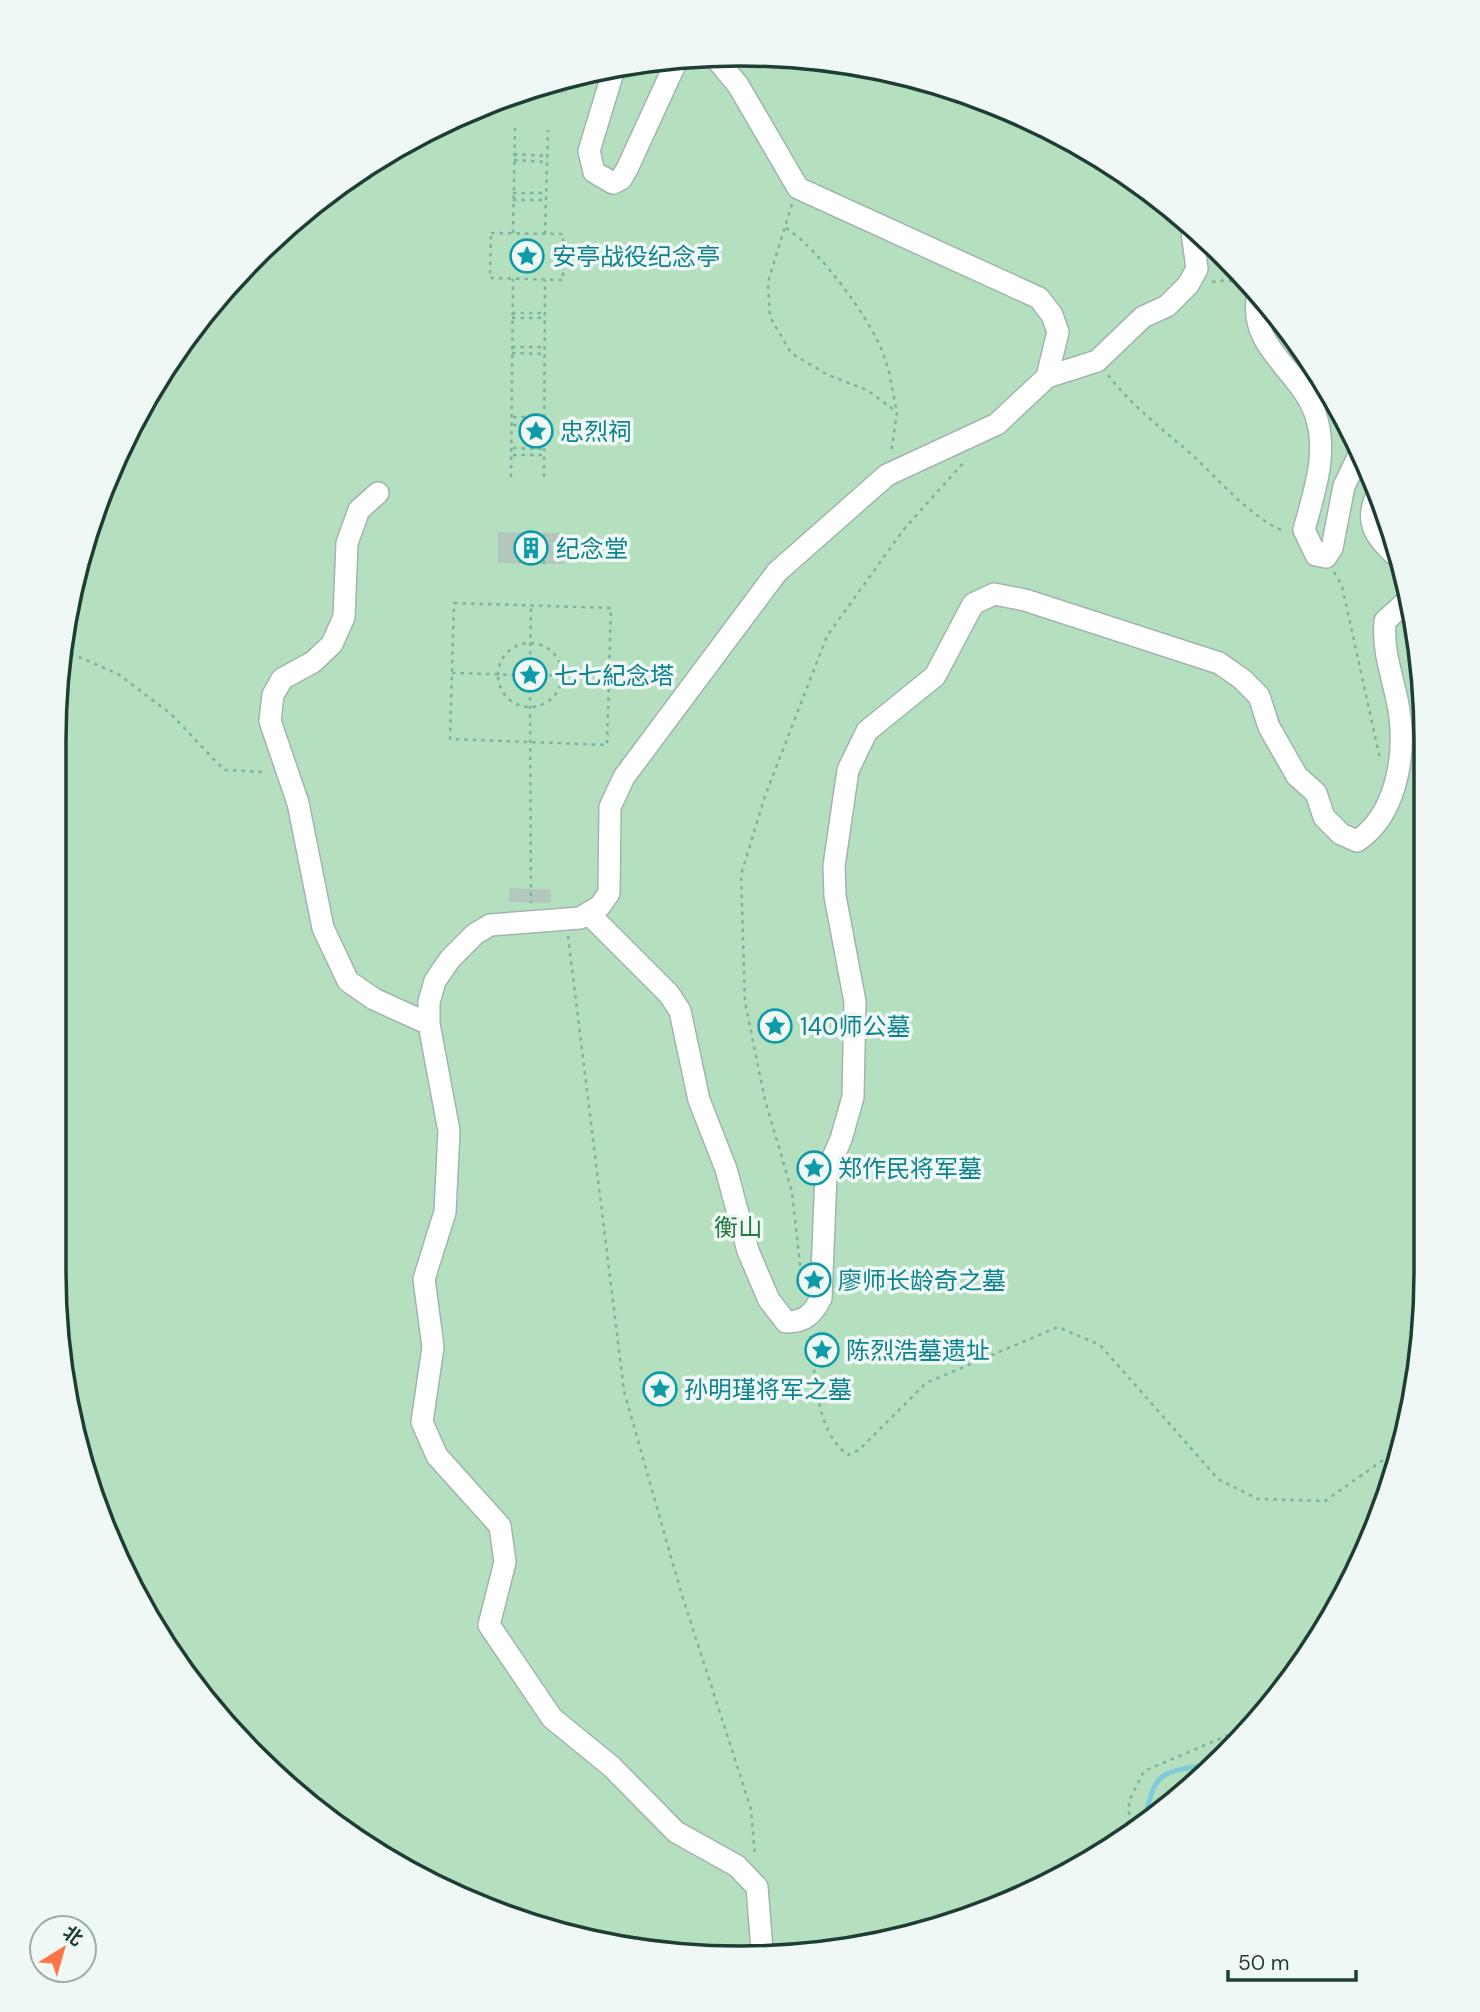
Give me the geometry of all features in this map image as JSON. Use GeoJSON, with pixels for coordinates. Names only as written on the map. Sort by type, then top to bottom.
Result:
{"type":"FeatureCollection","features":[{"type":"Feature","properties":{"kind":"street"},"geometry":{"type":"LineString","coordinates":[[723,67],[738,85],[798,188],[1039,298],[1052,315],[1058,332],[1047,377]]}},
{"type":"Feature","properties":{"kind":"street"},"geometry":{"type":"LineString","coordinates":[[611,79],[589,151],[594,172],[613,183],[621,178],[627,169],[672,70]]}},
{"type":"Feature","properties":{"kind":"street"},"geometry":{"type":"LineString","coordinates":[[762,1945],[757,1887],[737,1866],[676,1832],[612,1767],[552,1718],[489,1625],[505,1562],[500,1526],[437,1457],[422,1422],[433,1346],[424,1279],[445,1212],[449,1131],[429,1024],[429,1002],[435,981],[450,958],[475,933],[490,925],[566,920],[588,913],[600,905],[609,893],[610,807],[624,777],[777,572],[887,475],[997,424],[1047,377],[1097,361],[1143,317],[1167,306],[1188,285],[1197,269],[1194,243]]}},
{"type":"Feature","properties":{"kind":"street"},"geometry":{"type":"LineString","coordinates":[[1256,308],[1258,327],[1267,346],[1306,393],[1316,415],[1321,446],[1319,470],[1304,530],[1316,555],[1326,558],[1332,548],[1344,486],[1354,465]]}},
{"type":"Feature","properties":{"kind":"street"},"geometry":{"type":"LineString","coordinates":[[377,493],[359,510],[347,543],[344,617],[332,644],[313,662],[282,679],[273,695],[270,721],[288,773],[307,844],[323,928],[348,981],[374,999],[429,1024]]}},
{"type":"Feature","properties":{"kind":"street"},"geometry":{"type":"LineString","coordinates":[[1371,506],[1370,518],[1375,537],[1385,546]]}},
{"type":"Feature","properties":{"kind":"street"},"geometry":{"type":"LineString","coordinates":[[588,913],[669,994],[680,1011],[699,1100],[726,1169],[748,1251],[769,1300],[786,1322],[807,1318],[815,1311],[821,1297],[826,1174],[841,1139],[853,1097],[855,1002],[834,866],[848,771],[867,731],[935,676],[973,604],[994,594],[1025,600],[1219,663],[1259,696],[1269,727],[1292,768],[1316,793],[1324,817],[1331,827],[1357,841],[1370,832],[1385,813],[1398,773],[1400,718],[1383,639],[1385,621],[1401,607]]}},
{"type":"Feature","properties":{"kind":"path"},"geometry":{"type":"LineString","coordinates":[[513,233],[514,128]]}},
{"type":"Feature","properties":{"kind":"path"},"geometry":{"type":"LineString","coordinates":[[545,234],[548,130]]}},
{"type":"Feature","properties":{"kind":"path"},"geometry":{"type":"LineString","coordinates":[[514,154],[548,156]]}},
{"type":"Feature","properties":{"kind":"path"},"geometry":{"type":"LineString","coordinates":[[514,160],[547,162]]}},
{"type":"Feature","properties":{"kind":"path"},"geometry":{"type":"LineString","coordinates":[[798,188],[768,282],[770,317],[791,353],[828,375],[867,390],[897,412]]}},
{"type":"Feature","properties":{"kind":"path"},"geometry":{"type":"LineString","coordinates":[[513,193],[547,193]]}},
{"type":"Feature","properties":{"kind":"path"},"geometry":{"type":"LineString","coordinates":[[513,200],[546,200]]}},
{"type":"Feature","properties":{"kind":"path"},"geometry":{"type":"LineString","coordinates":[[785,228],[800,237],[832,272],[856,306],[885,357],[897,412],[887,475]]}},
{"type":"Feature","properties":{"kind":"path"},"geometry":{"type":"LineString","coordinates":[[491,233],[545,234],[563,234],[563,280],[490,278],[491,233]]}},
{"type":"Feature","properties":{"kind":"path"},"geometry":{"type":"LineString","coordinates":[[511,477],[513,279]]}},
{"type":"Feature","properties":{"kind":"path"},"geometry":{"type":"LineString","coordinates":[[544,477],[545,279]]}},
{"type":"Feature","properties":{"kind":"path"},"geometry":{"type":"LineString","coordinates":[[1188,285],[1233,282]]}},
{"type":"Feature","properties":{"kind":"path"},"geometry":{"type":"LineString","coordinates":[[512,316],[545,313]]}},
{"type":"Feature","properties":{"kind":"path"},"geometry":{"type":"LineString","coordinates":[[512,316],[545,318]]}},
{"type":"Feature","properties":{"kind":"path"},"geometry":{"type":"LineString","coordinates":[[512,347],[545,347]]}},
{"type":"Feature","properties":{"kind":"path"},"geometry":{"type":"LineString","coordinates":[[512,353],[545,354]]}},
{"type":"Feature","properties":{"kind":"path"},"geometry":{"type":"LineString","coordinates":[[1097,361],[1132,405],[1191,454],[1227,490],[1268,524],[1308,542]]}},
{"type":"Feature","properties":{"kind":"path"},"geometry":{"type":"LineString","coordinates":[[512,417],[545,417]]}},
{"type":"Feature","properties":{"kind":"path"},"geometry":{"type":"LineString","coordinates":[[511,425],[544,426]]}},
{"type":"Feature","properties":{"kind":"path"},"geometry":{"type":"LineString","coordinates":[[511,448],[544,449]]}},
{"type":"Feature","properties":{"kind":"path"},"geometry":{"type":"LineString","coordinates":[[511,455],[544,455]]}},
{"type":"Feature","properties":{"kind":"path"},"geometry":{"type":"LineString","coordinates":[[802,1280],[792,1192],[765,1100],[745,1002],[741,875],[765,796],[827,636],[904,529],[969,456]]}},
{"type":"Feature","properties":{"kind":"path"},"geometry":{"type":"LineString","coordinates":[[520,563],[521,532]]}},
{"type":"Feature","properties":{"kind":"path"},"geometry":{"type":"LineString","coordinates":[[532,563],[533,532]]}},
{"type":"Feature","properties":{"kind":"path"},"geometry":{"type":"LineString","coordinates":[[544,533],[544,564]]}},
{"type":"Feature","properties":{"kind":"path"},"geometry":{"type":"LineString","coordinates":[[1326,558],[1342,586],[1380,760],[1398,773]]}},
{"type":"Feature","properties":{"kind":"path"},"geometry":{"type":"LineString","coordinates":[[454,603],[611,608],[609,676],[607,745],[450,739],[454,603]]}},
{"type":"Feature","properties":{"kind":"path"},"geometry":{"type":"LineString","coordinates":[[530,663],[531,606]]}},
{"type":"Feature","properties":{"kind":"path"},"geometry":{"type":"LineString","coordinates":[[530,642],[540,643],[556,655],[562,675],[556,694],[549,701],[530,707],[509,699],[501,691],[497,674],[501,658],[508,649],[530,642]]}},
{"type":"Feature","properties":{"kind":"path"},"geometry":{"type":"LineString","coordinates":[[72,654],[118,674],[171,714],[224,769],[288,773]]}},
{"type":"Feature","properties":{"kind":"path"},"geometry":{"type":"LineString","coordinates":[[519,663],[541,663],[541,687],[519,687],[519,675],[519,663]]}},
{"type":"Feature","properties":{"kind":"path"},"geometry":{"type":"LineString","coordinates":[[453,673],[519,675]]}},
{"type":"Feature","properties":{"kind":"path"},"geometry":{"type":"LineString","coordinates":[[541,675],[609,676]]}},
{"type":"Feature","properties":{"kind":"path"},"geometry":{"type":"LineString","coordinates":[[530,687],[531,924]]}},
{"type":"Feature","properties":{"kind":"path"},"geometry":{"type":"LineString","coordinates":[[566,920],[624,1391],[680,1588],[751,1808],[757,1887]]}},
{"type":"Feature","properties":{"kind":"path"},"geometry":{"type":"LineString","coordinates":[[807,1318],[825,1426],[838,1448],[848,1455],[859,1451],[926,1383],[1058,1327],[1100,1345],[1218,1479],[1258,1499],[1325,1501],[1388,1457]]}},
{"type":"Feature","properties":{"kind":"path"},"geometry":{"type":"LineString","coordinates":[[1129,1821],[1129,1801],[1144,1772],[1227,1736]]}},
{"type":"Feature","properties":{"kind":"green space","name":"衡山"},"geometry":{"type":"Polygon","coordinates":[[[740,66],[784,68],[828,72],[914,89],[956,102],[1038,136],[1114,180],[1150,206],[1216,264],[1246,296],[1300,366],[1344,442],[1378,524],[1401,609],[1408,652],[1414,740],[1414,1272],[1408,1360],[1391,1446],[1378,1488],[1344,1570],[1300,1646],[1274,1682],[1216,1748],[1184,1778],[1114,1832],[1038,1876],[956,1910],[871,1933],[828,1940],[740,1946],[652,1940],[566,1923],[482,1894],[403,1855],[330,1806],[264,1748],[234,1716],[180,1646],[136,1570],[102,1488],[79,1403],[68,1316],[66,740],[72,652],[79,609],[102,524],[136,442],[157,403],[206,330],[264,264],[296,234],[366,180],[403,157],[442,136],[524,102],[566,89],[652,72],[740,66]]]}},
{"type":"Feature","properties":{"kind":"building"},"geometry":{"type":"Polygon","coordinates":[[[567,89],[567,94],[553,93],[567,89]]]}},
{"type":"Feature","properties":{"kind":"building","name":"纪念堂"},"geometry":{"type":"Polygon","coordinates":[[[498,532],[565,533],[564,564],[498,563],[498,532]]]}},
{"type":"Feature","properties":{"kind":"building"},"geometry":{"type":"Polygon","coordinates":[[[510,888],[551,890],[551,903],[509,902],[510,888]]]}},
{"type":"Feature","properties":{"kind":"waterway"},"geometry":{"type":"LineString","coordinates":[[1148,1808],[1152,1792],[1163,1776],[1196,1767]]}},
{"type":"Feature","properties":{"kind":"place","name":"安亭战役纪念亭"},"geometry":{"type":"Point","coordinates":[527,256]}},
{"type":"Feature","properties":{"kind":"place","name":"忠烈祠"},"geometry":{"type":"Point","coordinates":[536,431]}},
{"type":"Feature","properties":{"kind":"place","name":"纪念堂"},"geometry":{"type":"Point","coordinates":[531,548]}},
{"type":"Feature","properties":{"kind":"place","name":"七七紀念塔"},"geometry":{"type":"Point","coordinates":[530,675]}},
{"type":"Feature","properties":{"kind":"place","name":"140师公墓"},"geometry":{"type":"Point","coordinates":[775,1026]}},
{"type":"Feature","properties":{"kind":"place","name":"郑作民将军墓"},"geometry":{"type":"Point","coordinates":[814,1168]}},
{"type":"Feature","properties":{"kind":"place","name":"廖师长龄奇之墓"},"geometry":{"type":"Point","coordinates":[814,1280]}},
{"type":"Feature","properties":{"kind":"place","name":"陈烈浩墓遗址"},"geometry":{"type":"Point","coordinates":[822,1350]}},
{"type":"Feature","properties":{"kind":"place","name":"孙明瑾将军之墓"},"geometry":{"type":"Point","coordinates":[660,1389]}}]}
